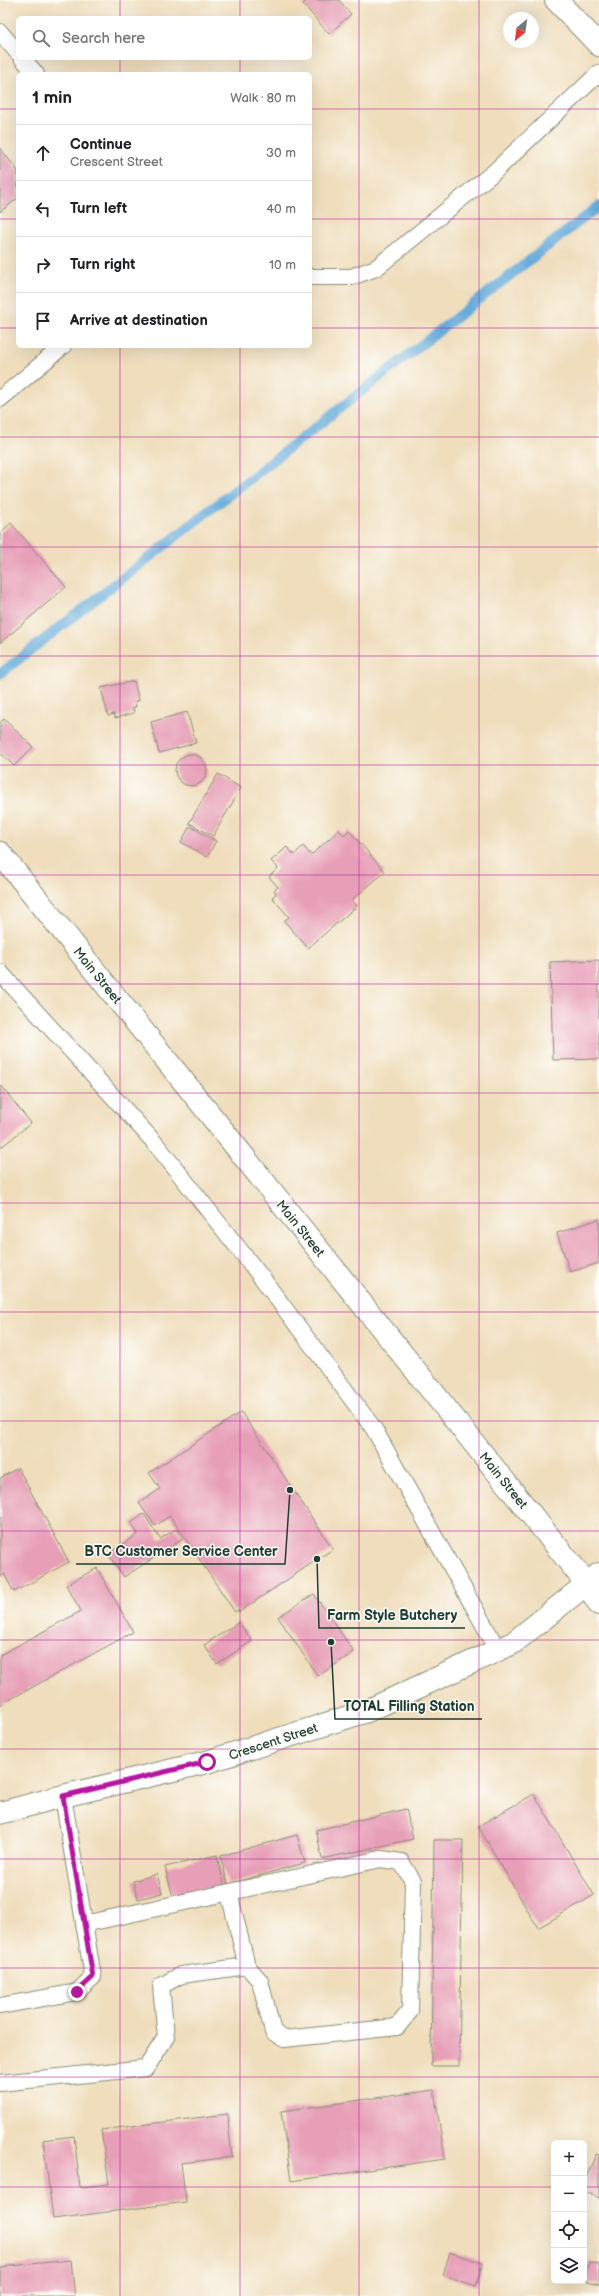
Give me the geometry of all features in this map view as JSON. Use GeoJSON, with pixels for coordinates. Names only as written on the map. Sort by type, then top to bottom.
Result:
{"type":"FeatureCollection","features":[{"type":"Feature","properties":{"kind":"main road"},"geometry":{"type":"LineString","coordinates":[[556,0],[599,45]]}},
{"type":"Feature","properties":{"kind":"main road","name":"Main Street"},"geometry":{"type":"LineString","coordinates":[[0,853],[593,1579],[599,1604]]}},
{"type":"Feature","properties":{"kind":"main road","name":"Crescent Street"},"geometry":{"type":"LineString","coordinates":[[0,1813],[63,1796],[207,1762],[367,1711],[513,1643],[593,1579]]}},
{"type":"Feature","properties":{"kind":"lane"},"geometry":{"type":"LineString","coordinates":[[0,32],[16,51]]}},
{"type":"Feature","properties":{"kind":"lane"},"geometry":{"type":"LineString","coordinates":[[24,60],[34,72]]}},
{"type":"Feature","properties":{"kind":"lane"},"geometry":{"type":"LineString","coordinates":[[312,277],[352,277],[376,268],[494,172],[599,73]]}},
{"type":"Feature","properties":{"kind":"lane"},"geometry":{"type":"LineString","coordinates":[[0,399],[61,348]]}},
{"type":"Feature","properties":{"kind":"lane"},"geometry":{"type":"LineString","coordinates":[[0,972],[155,1143],[262,1278],[369,1423],[498,1650]]}},
{"type":"Feature","properties":{"kind":"lane"},"geometry":{"type":"LineString","coordinates":[[0,2006],[77,1992],[93,1977],[63,1796]]}},
{"type":"Feature","properties":{"kind":"lane"},"geometry":{"type":"LineString","coordinates":[[84,1924],[229,1892],[381,1859],[402,1862],[413,1881],[410,2011],[398,2027],[284,2039],[272,2032],[260,1981],[247,1966],[229,1892]]}},
{"type":"Feature","properties":{"kind":"lane"},"geometry":{"type":"LineString","coordinates":[[0,2083],[146,2068],[166,2037],[161,1986],[181,1975],[247,1966]]}},
{"type":"Feature","properties":{"kind":"building"},"geometry":{"type":"Polygon","coordinates":[[[307,0],[339,0],[351,14],[329,34],[303,4],[307,0]]]}},
{"type":"Feature","properties":{"kind":"building"},"geometry":{"type":"Polygon","coordinates":[[[0,148],[16,168],[16,200],[0,212],[0,148]]]}},
{"type":"Feature","properties":{"kind":"building"},"geometry":{"type":"Polygon","coordinates":[[[11,523],[66,587],[0,643],[0,533],[11,523]]]}},
{"type":"Feature","properties":{"kind":"building"},"geometry":{"type":"Polygon","coordinates":[[[134,681],[139,701],[135,701],[136,707],[133,707],[134,713],[115,718],[114,714],[108,716],[101,688],[134,681]]]}},
{"type":"Feature","properties":{"kind":"building"},"geometry":{"type":"Polygon","coordinates":[[[187,712],[196,743],[159,753],[151,722],[187,712]]]}},
{"type":"Feature","properties":{"kind":"building"},"geometry":{"type":"Polygon","coordinates":[[[4,719],[33,747],[14,766],[0,753],[0,723],[4,719]]]}},
{"type":"Feature","properties":{"kind":"building"},"geometry":{"type":"Polygon","coordinates":[[[188,754],[194,754],[204,761],[207,770],[206,776],[200,783],[194,786],[188,786],[178,779],[175,773],[175,767],[182,757],[188,754]]]}},
{"type":"Feature","properties":{"kind":"building"},"geometry":{"type":"Polygon","coordinates":[[[218,774],[241,788],[213,836],[189,823],[218,774]]]}},
{"type":"Feature","properties":{"kind":"building"},"geometry":{"type":"Polygon","coordinates":[[[190,826],[216,841],[207,857],[181,842],[190,826]]]}},
{"type":"Feature","properties":{"kind":"building"},"geometry":{"type":"Polygon","coordinates":[[[339,830],[344,835],[349,830],[385,872],[352,900],[357,906],[308,948],[284,921],[289,917],[272,897],[276,894],[274,890],[278,887],[269,877],[278,868],[271,861],[287,847],[294,855],[303,846],[311,855],[339,830]]]}},
{"type":"Feature","properties":{"kind":"building"},"geometry":{"type":"Polygon","coordinates":[[[599,960],[599,1059],[553,1060],[550,962],[599,960]]]}},
{"type":"Feature","properties":{"kind":"building"},"geometry":{"type":"Polygon","coordinates":[[[0,1085],[31,1123],[0,1148],[0,1085]]]}},
{"type":"Feature","properties":{"kind":"building"},"geometry":{"type":"Polygon","coordinates":[[[599,1219],[599,1263],[570,1272],[557,1233],[599,1219]]]}},
{"type":"Feature","properties":{"kind":"building"},"geometry":{"type":"Polygon","coordinates":[[[241,1412],[333,1549],[239,1612],[238,1610],[235,1612],[170,1516],[155,1526],[139,1503],[160,1489],[149,1473],[241,1412]]]}},
{"type":"Feature","properties":{"kind":"building"},"geometry":{"type":"Polygon","coordinates":[[[18,1468],[69,1562],[14,1592],[4,1574],[0,1577],[0,1478],[18,1468]]]}},
{"type":"Feature","properties":{"kind":"building"},"geometry":{"type":"Polygon","coordinates":[[[144,1514],[160,1539],[176,1529],[183,1539],[124,1577],[108,1554],[138,1534],[131,1523],[144,1514]]]}},
{"type":"Feature","properties":{"kind":"building"},"geometry":{"type":"Polygon","coordinates":[[[97,1568],[133,1632],[0,1705],[0,1655],[81,1611],[66,1585],[97,1568]]]}},
{"type":"Feature","properties":{"kind":"building"},"geometry":{"type":"Polygon","coordinates":[[[314,1594],[354,1652],[318,1676],[278,1617],[314,1594]]]}},
{"type":"Feature","properties":{"kind":"building"},"geometry":{"type":"Polygon","coordinates":[[[239,1622],[252,1641],[217,1664],[204,1645],[239,1622]]]}},
{"type":"Feature","properties":{"kind":"building"},"geometry":{"type":"Polygon","coordinates":[[[534,1794],[594,1895],[538,1928],[478,1826],[534,1794]]]}},
{"type":"Feature","properties":{"kind":"building"},"geometry":{"type":"Polygon","coordinates":[[[406,1809],[413,1839],[322,1859],[316,1830],[406,1809]]]}},
{"type":"Feature","properties":{"kind":"building"},"geometry":{"type":"Polygon","coordinates":[[[297,1835],[305,1863],[228,1884],[220,1856],[297,1835]]]}},
{"type":"Feature","properties":{"kind":"building"},"geometry":{"type":"Polygon","coordinates":[[[434,1840],[463,1840],[459,2066],[431,2066],[434,1840]]]}},
{"type":"Feature","properties":{"kind":"building"},"geometry":{"type":"Polygon","coordinates":[[[217,1855],[225,1888],[174,1901],[165,1867],[217,1855]]]}},
{"type":"Feature","properties":{"kind":"building"},"geometry":{"type":"Polygon","coordinates":[[[157,1874],[162,1893],[138,1899],[133,1881],[157,1874]]]}},
{"type":"Feature","properties":{"kind":"building"},"geometry":{"type":"Polygon","coordinates":[[[434,2090],[445,2159],[291,2181],[281,2111],[434,2090]]]}},
{"type":"Feature","properties":{"kind":"building"},"geometry":{"type":"Polygon","coordinates":[[[227,2114],[232,2157],[181,2163],[186,2202],[53,2219],[43,2140],[74,2136],[80,2187],[109,2184],[101,2130],[227,2114]]]}},
{"type":"Feature","properties":{"kind":"building"},"geometry":{"type":"Polygon","coordinates":[[[596,2154],[599,2155],[599,2198],[587,2193],[587,2176],[596,2154]]]}},
{"type":"Feature","properties":{"kind":"building"},"geometry":{"type":"Polygon","coordinates":[[[450,2252],[483,2263],[476,2286],[443,2275],[450,2252]]]}},
{"type":"Feature","properties":{"kind":"building"},"geometry":{"type":"Polygon","coordinates":[[[71,2260],[75,2296],[0,2296],[0,2267],[71,2260]]]}},
{"type":"Feature","properties":{"kind":"building"},"geometry":{"type":"Polygon","coordinates":[[[589,2262],[599,2264],[599,2284],[587,2281],[587,2269],[589,2262]]]}},
{"type":"Feature","properties":{"kind":"waterway"},"geometry":{"type":"LineString","coordinates":[[0,674],[599,206]]}},
{"type":"Feature","properties":{"kind":"place","name":"BTC Customer Service Center"},"geometry":{"type":"Point","coordinates":[290,1490]}},
{"type":"Feature","properties":{"kind":"place","name":"Farm Style Butchery"},"geometry":{"type":"Point","coordinates":[317,1559]}},
{"type":"Feature","properties":{"kind":"place","name":"TOTAL Filling Station"},"geometry":{"type":"Point","coordinates":[331,1642]}},
{"type":"Feature","properties":{"kind":"route"},"geometry":{"type":"LineString","coordinates":[[77,1992],[93,1977],[63,1796],[207,1762]]}}]}
